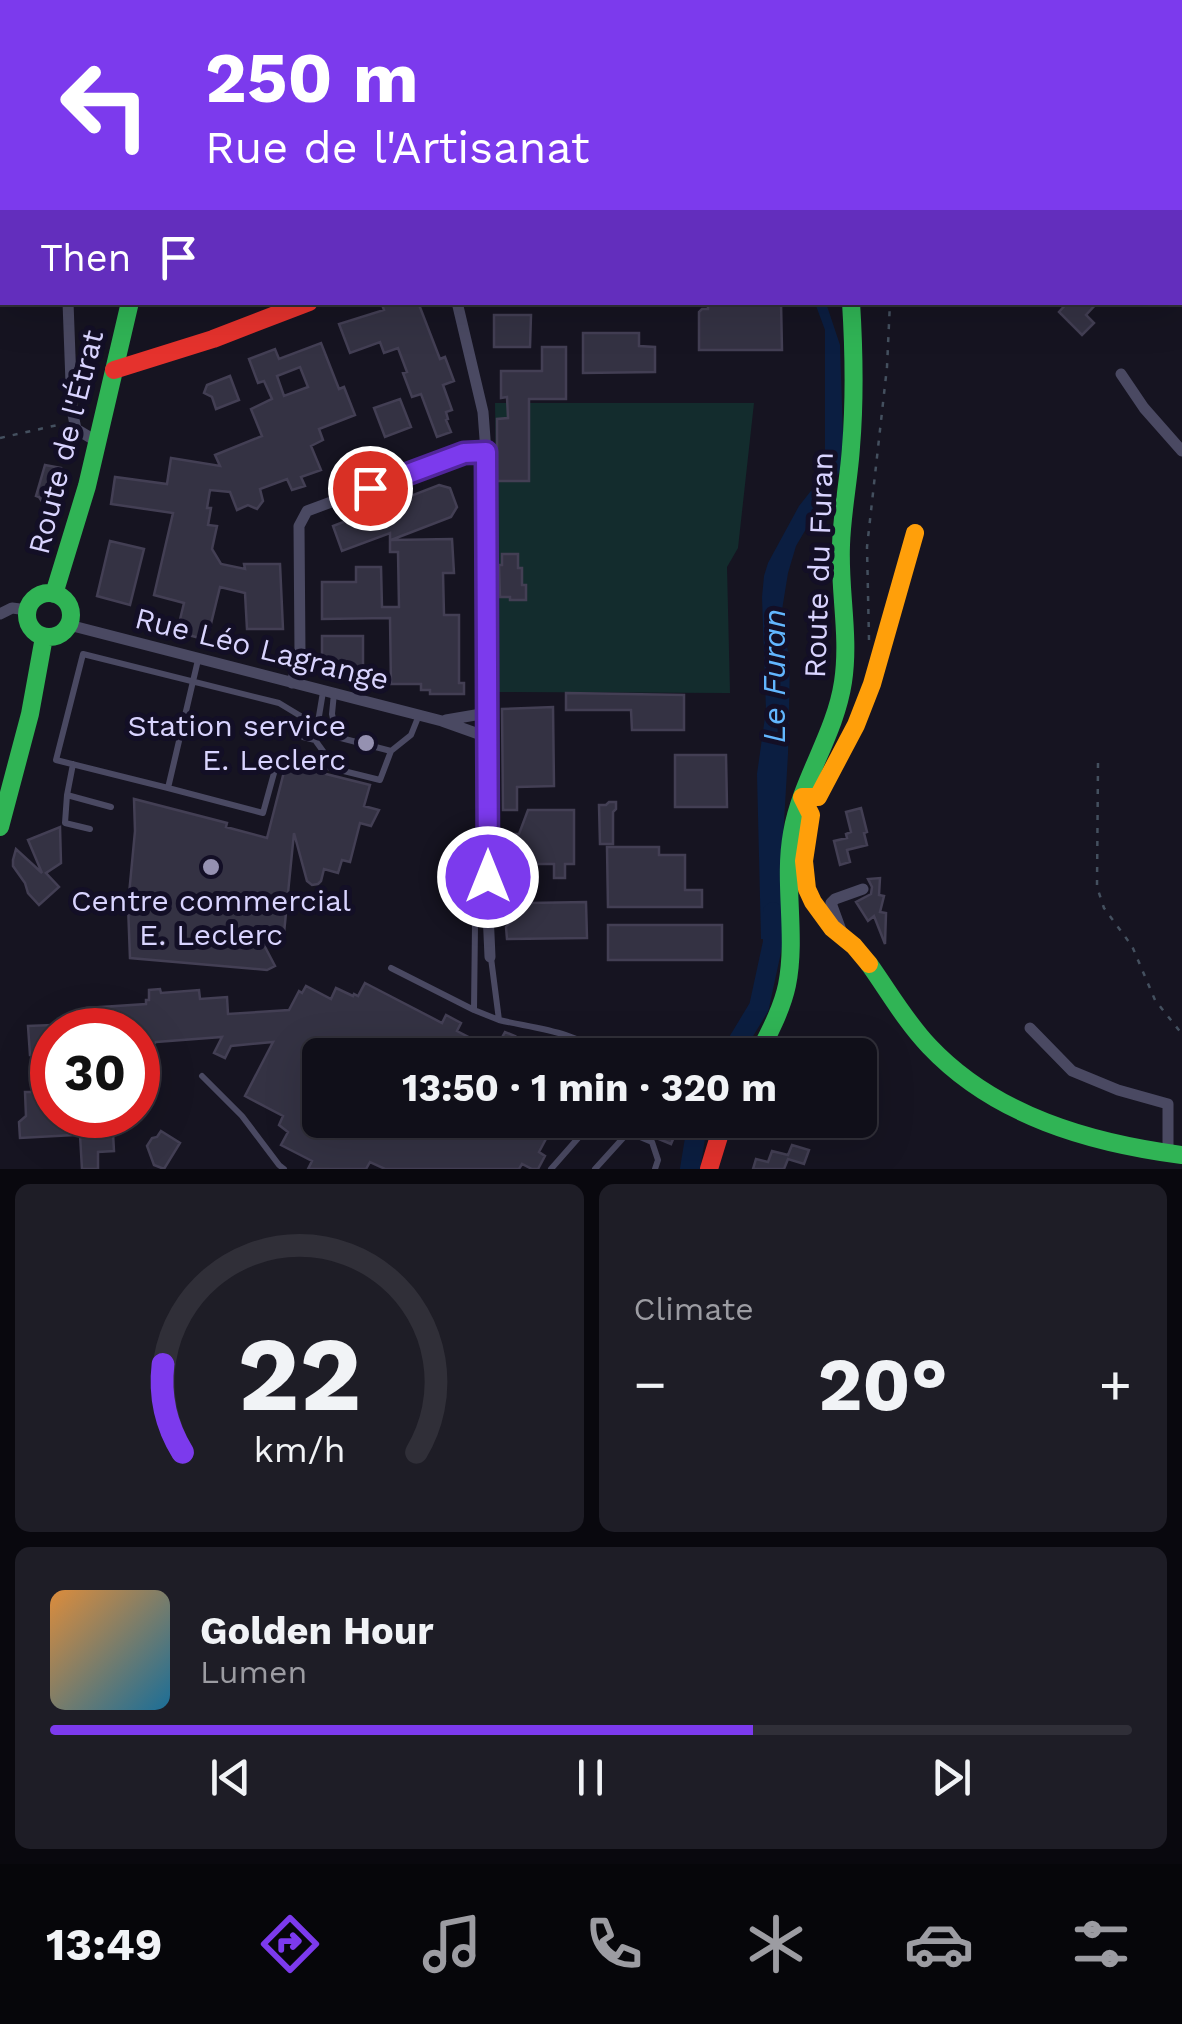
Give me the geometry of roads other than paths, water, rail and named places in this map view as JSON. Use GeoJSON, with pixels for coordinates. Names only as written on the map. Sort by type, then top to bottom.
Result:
{"type":"FeatureCollection","features":[{"type":"Feature","properties":{"kind":"main road","name":"Route de l'Étrat"},"geometry":{"type":"LineString","coordinates":[[54,594],[72,545],[129,305]]}},
{"type":"Feature","properties":{"kind":"main road"},"geometry":{"type":"LineString","coordinates":[[114,370],[170,355],[303,305]]}},
{"type":"Feature","properties":{"kind":"main road","name":"Route du Furan"},"geometry":{"type":"LineString","coordinates":[[767,1038],[787,983],[793,830],[844,683],[841,556],[852,440],[850,305]]}},
{"type":"Feature","properties":{"kind":"main road"},"geometry":{"type":"LineString","coordinates":[[120,344],[170,355]]}},
{"type":"Feature","properties":{"kind":"main road"},"geometry":{"type":"LineString","coordinates":[[915,533],[872,684],[856,725],[818,796],[802,797],[811,815],[803,856],[806,886],[830,926],[859,950],[930,1048],[966,1079],[1003,1104],[1065,1129],[1148,1152],[1175,1155]]}},
{"type":"Feature","properties":{"kind":"main road"},"geometry":{"type":"LineString","coordinates":[[54,594],[69,607],[69,624],[57,636],[44,637],[32,630],[28,610],[34,599],[54,594]]}},
{"type":"Feature","properties":{"kind":"main road"},"geometry":{"type":"LineString","coordinates":[[0,827],[30,714],[44,637]]}},
{"type":"Feature","properties":{"kind":"main road"},"geometry":{"type":"LineString","coordinates":[[709,1169],[718,1138]]}},
{"type":"Feature","properties":{"kind":"street"},"geometry":{"type":"LineString","coordinates":[[68,305],[72,410],[76,429],[96,441]]}},
{"type":"Feature","properties":{"kind":"street"},"geometry":{"type":"LineString","coordinates":[[459,305],[482,412],[486,452],[490,957]]}},
{"type":"Feature","properties":{"kind":"street"},"geometry":{"type":"LineString","coordinates":[[1122,374],[1144,408],[1182,451]]}},
{"type":"Feature","properties":{"kind":"street"},"geometry":{"type":"LineString","coordinates":[[292,683],[300,654],[299,526],[307,512],[464,453],[486,452]]}},
{"type":"Feature","properties":{"kind":"street"},"geometry":{"type":"LineString","coordinates":[[0,614],[12,608],[28,610]]}},
{"type":"Feature","properties":{"kind":"street","name":"Rue Léo Lagrange"},"geometry":{"type":"LineString","coordinates":[[69,624],[442,721],[486,737]]}},
{"type":"Feature","properties":{"kind":"street"},"geometry":{"type":"LineString","coordinates":[[442,721],[487,713]]}},
{"type":"Feature","properties":{"kind":"street"},"geometry":{"type":"LineString","coordinates":[[844,938],[832,904],[863,889]]}},
{"type":"Feature","properties":{"kind":"street"},"geometry":{"type":"LineString","coordinates":[[1030,1028],[1072,1071],[1118,1090],[1168,1104],[1175,1155]]}},
{"type":"Feature","properties":{"kind":"lane"},"geometry":{"type":"LineString","coordinates":[[317,726],[278,703],[82,654],[56,760],[263,813],[279,755],[380,780],[391,751],[411,735],[419,715]]}},
{"type":"Feature","properties":{"kind":"lane"},"geometry":{"type":"LineString","coordinates":[[168,788],[198,658]]}},
{"type":"Feature","properties":{"kind":"lane"},"geometry":{"type":"LineString","coordinates":[[315,740],[329,692]]}},
{"type":"Feature","properties":{"kind":"lane"},"geometry":{"type":"LineString","coordinates":[[329,692],[337,738],[391,751]]}},
{"type":"Feature","properties":{"kind":"lane"},"geometry":{"type":"LineString","coordinates":[[302,736],[315,740],[336,769]]}},
{"type":"Feature","properties":{"kind":"lane"},"geometry":{"type":"LineString","coordinates":[[73,764],[65,822],[90,829]]}},
{"type":"Feature","properties":{"kind":"lane"},"geometry":{"type":"LineString","coordinates":[[66,795],[110,807]]}},
{"type":"Feature","properties":{"kind":"lane"},"geometry":{"type":"LineString","coordinates":[[474,1010],[475,925],[488,912]]}},
{"type":"Feature","properties":{"kind":"lane"},"geometry":{"type":"LineString","coordinates":[[490,957],[500,1020]]}},
{"type":"Feature","properties":{"kind":"lane"},"geometry":{"type":"LineString","coordinates":[[392,968],[474,1010],[570,1038]]}},
{"type":"Feature","properties":{"kind":"lane"},"geometry":{"type":"LineString","coordinates":[[202,1076],[242,1116],[284,1169]]}},
{"type":"Feature","properties":{"kind":"lane"},"geometry":{"type":"LineString","coordinates":[[595,1169],[632,1134],[652,1142],[658,1160],[655,1169]]}},
{"type":"Feature","properties":{"kind":"lane"},"geometry":{"type":"LineString","coordinates":[[551,1169],[578,1138]]}},
{"type":"Feature","properties":{"kind":"water"},"geometry":{"type":"Polygon","coordinates":[[[816,305],[827,305],[840,345],[840,471],[796,546],[788,573],[782,610],[790,659],[782,940],[761,939],[757,774],[766,710],[764,576],[799,506],[822,477],[825,330],[816,305]]]}},
{"type":"Feature","properties":{"kind":"waterway","name":"Le Furan"},"geometry":{"type":"LineString","coordinates":[[740,1038],[759,1007],[773,942],[773,912]]}},
{"type":"Feature","properties":{"kind":"waterway","name":"Le Furan"},"geometry":{"type":"LineString","coordinates":[[690,1169],[695,1138]]}},
{"type":"Feature","properties":{"kind":"place","name":"Station service E. Leclerc"},"geometry":{"type":"Point","coordinates":[366,743]}},
{"type":"Feature","properties":{"kind":"place","name":"Centre commercial E. Leclerc"},"geometry":{"type":"Point","coordinates":[211,867]}}]}
